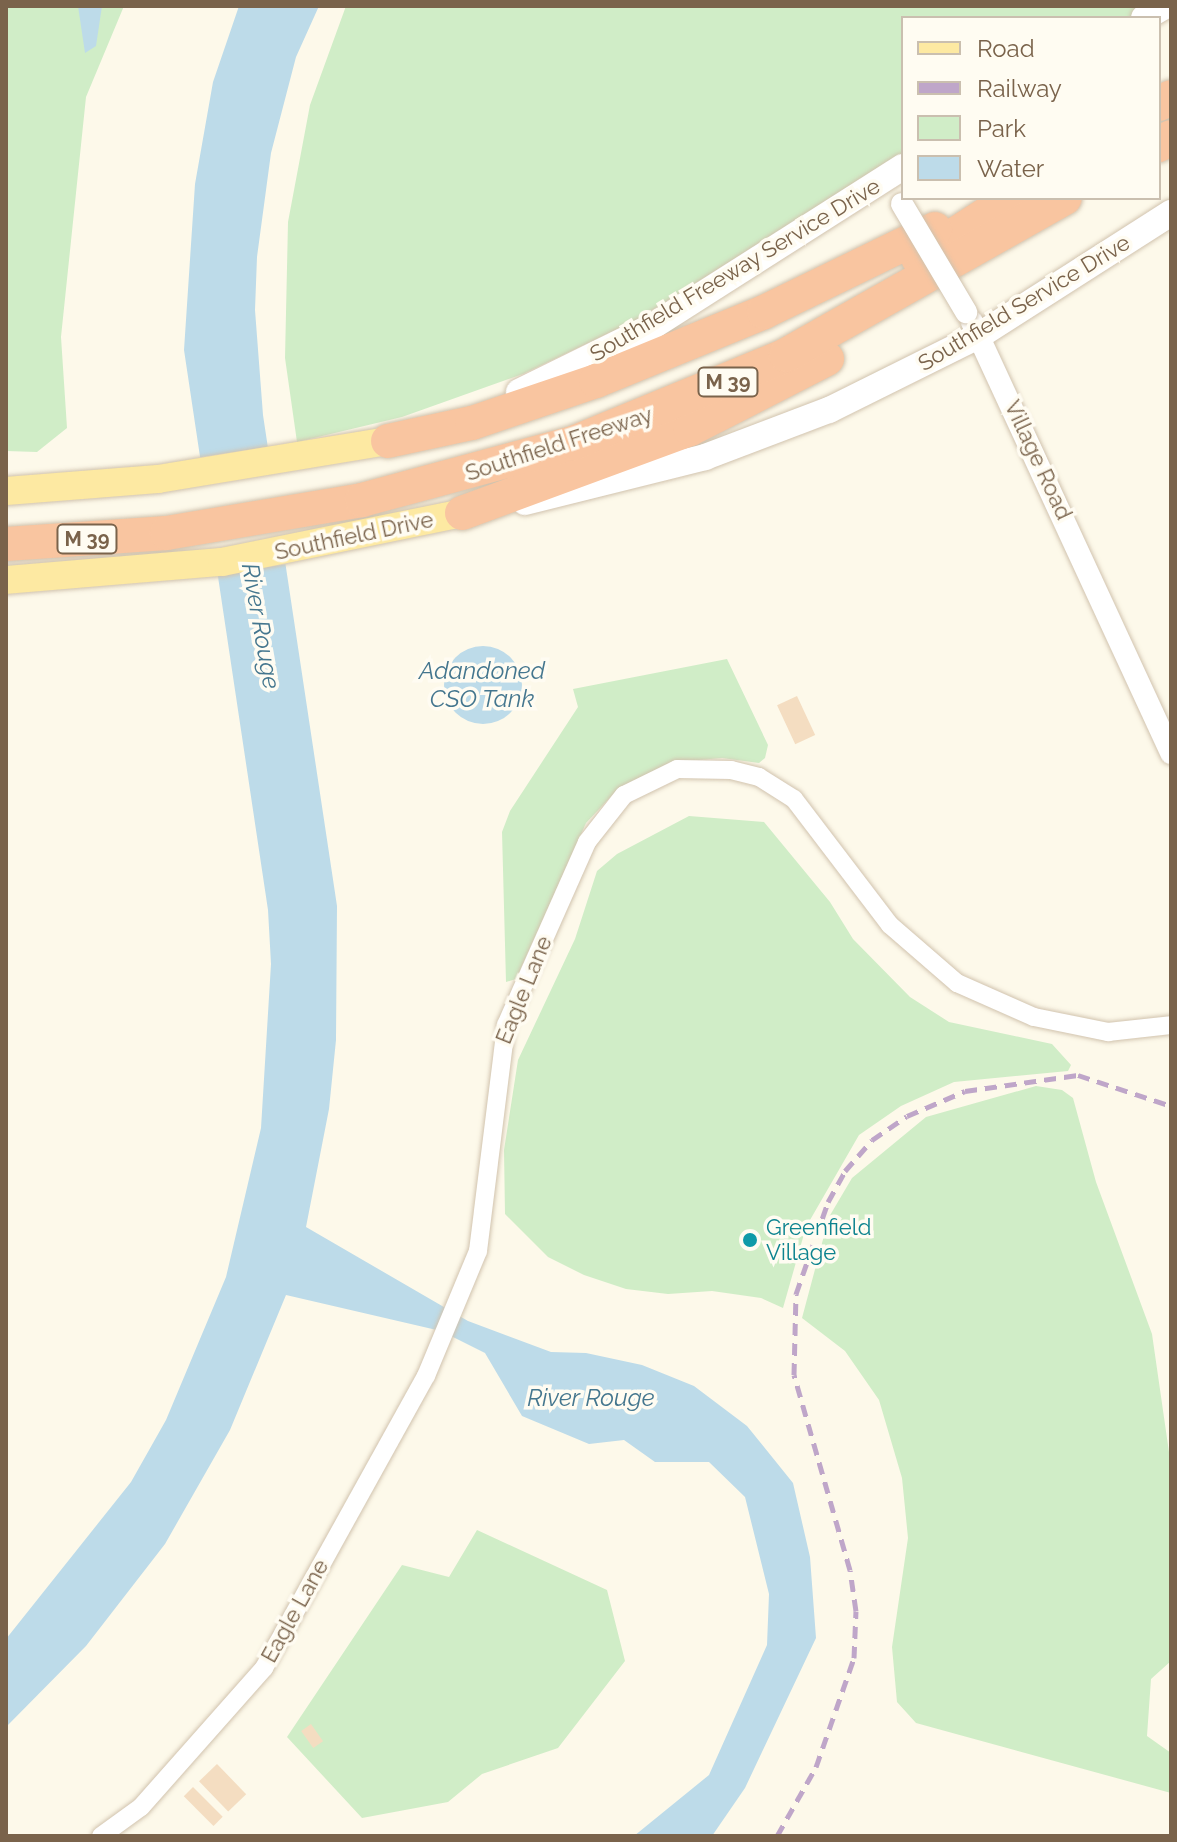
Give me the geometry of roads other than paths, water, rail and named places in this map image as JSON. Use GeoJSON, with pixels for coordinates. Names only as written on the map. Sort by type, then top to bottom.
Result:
{"type":"FeatureCollection","features":[{"type":"Feature","properties":{"kind":"highway"},"geometry":{"type":"LineString","coordinates":[[388,441],[498,415],[653,359],[875,261],[988,200]]}},
{"type":"Feature","properties":{"kind":"highway","name":"Southfield Freeway"},"geometry":{"type":"LineString","coordinates":[[6,544],[166,523],[492,446],[697,372],[826,311],[1009,200]]}},
{"type":"Feature","properties":{"kind":"highway","name":"Southfield Freeway"},"geometry":{"type":"LineString","coordinates":[[356,476],[573,443],[690,399],[847,324],[1062,200]]}},
{"type":"Feature","properties":{"kind":"highway"},"geometry":{"type":"LineString","coordinates":[[462,513],[643,448],[762,395],[951,285],[1077,200]]}},
{"type":"Feature","properties":{"kind":"highway","name":"Southfield Freeway"},"geometry":{"type":"LineString","coordinates":[[6,526],[166,523]]}},
{"type":"Feature","properties":{"kind":"main road"},"geometry":{"type":"LineString","coordinates":[[1148,16],[1165,6]]}},
{"type":"Feature","properties":{"kind":"main road","name":"Southfield Freeway Service Drive"},"geometry":{"type":"LineString","coordinates":[[6,491],[158,479],[356,476],[388,441],[526,390],[611,349],[895,172]]}},
{"type":"Feature","properties":{"kind":"main road","name":"Southfield Service Drive"},"geometry":{"type":"LineString","coordinates":[[462,513],[614,483],[705,457],[829,410],[980,335],[1171,213]]}},
{"type":"Feature","properties":{"kind":"main road","name":"Southfield Drive"},"geometry":{"type":"LineString","coordinates":[[6,580],[174,568],[363,536],[462,513]]}},
{"type":"Feature","properties":{"kind":"street","name":"Village Road"},"geometry":{"type":"LineString","coordinates":[[895,172],[901,199]]}},
{"type":"Feature","properties":{"kind":"street","name":"Village Road"},"geometry":{"type":"LineString","coordinates":[[901,200],[980,335],[1171,753]]}},
{"type":"Feature","properties":{"kind":"street","name":"Eagle Lane"},"geometry":{"type":"LineString","coordinates":[[101,1836],[141,1807],[264,1668],[426,1376],[478,1251],[506,1025],[587,842],[605,814],[652,777],[677,769],[731,770],[778,785],[794,799],[890,925],[957,983],[1034,1017],[1108,1032],[1171,1025]]}},
{"type":"Feature","properties":{"kind":"water"},"geometry":{"type":"Polygon","coordinates":[[[78,6],[102,6],[96,46],[85,53],[78,6]]]}},
{"type":"Feature","properties":{"kind":"water","name":"River Rouge"},"geometry":{"type":"Polygon","coordinates":[[[239,6],[319,6],[296,57],[271,153],[257,257],[255,310],[263,415],[337,906],[336,1040],[329,1109],[306,1227],[468,1321],[551,1352],[586,1353],[642,1365],[694,1386],[747,1426],[793,1483],[810,1557],[816,1638],[745,1788],[712,1836],[634,1836],[709,1775],[767,1645],[769,1594],[745,1497],[709,1462],[655,1462],[624,1440],[589,1444],[522,1416],[485,1353],[441,1331],[286,1295],[230,1430],[165,1544],[86,1646],[6,1727],[6,1639],[131,1482],[166,1420],[226,1277],[261,1128],[271,964],[268,910],[184,350],[195,184],[213,82],[239,6]]]}},
{"type":"Feature","properties":{"kind":"water","name":"Adandoned CSO Tank"},"geometry":{"type":"Polygon","coordinates":[[[483,646],[498,649],[511,657],[519,670],[522,685],[519,700],[511,713],[498,721],[483,724],[468,721],[455,713],[447,700],[444,685],[447,670],[455,657],[468,649],[483,646]]]}},
{"type":"Feature","properties":{"kind":"railway"},"geometry":{"type":"LineString","coordinates":[[777,1836],[816,1767],[854,1658],[856,1611],[850,1570],[794,1375],[796,1294],[828,1202],[845,1171],[872,1140],[907,1116],[965,1091],[1078,1075],[1171,1106]]}},
{"type":"Feature","properties":{"kind":"place","name":"Greenfield Village"},"geometry":{"type":"Point","coordinates":[750,1240]}}]}
